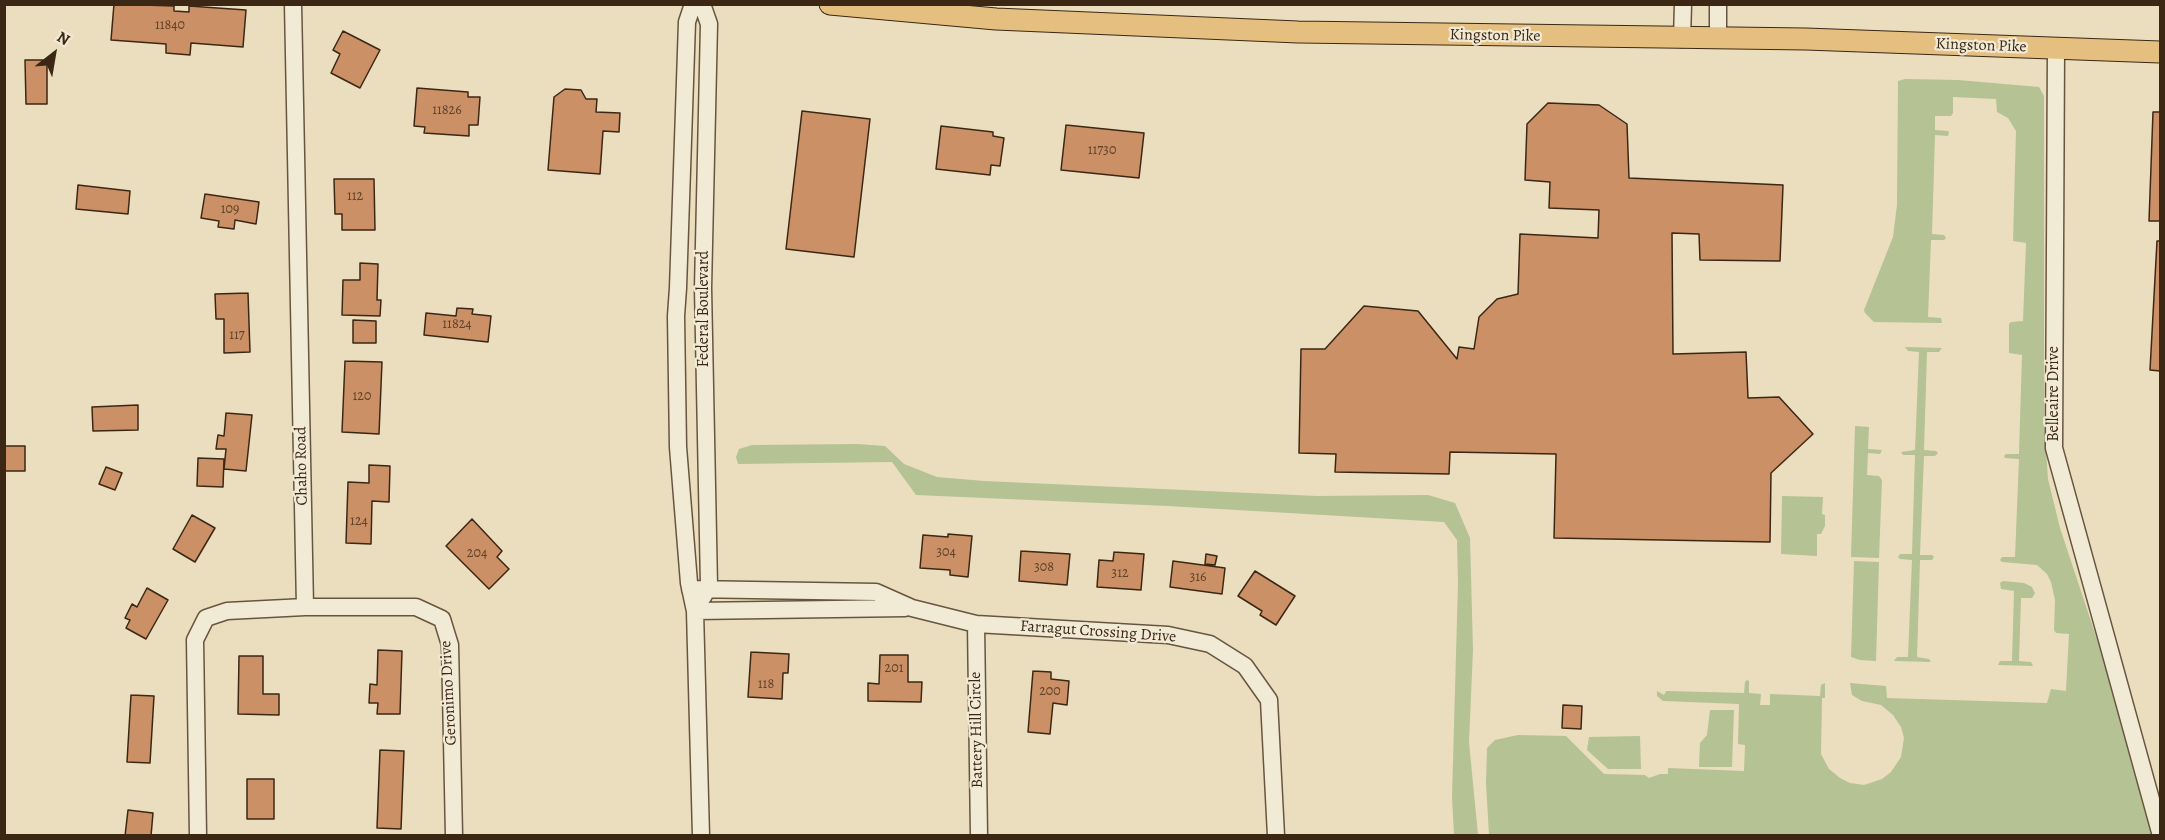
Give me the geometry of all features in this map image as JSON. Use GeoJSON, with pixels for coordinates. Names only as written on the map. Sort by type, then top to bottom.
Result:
{"type":"FeatureCollection","features":[{"type":"Feature","properties":{"kind":"main road","name":"Kingston Pike"},"geometry":{"type":"LineString","coordinates":[[830,4],[996,12],[1298,33],[1806,39],[2160,52]]}},
{"type":"Feature","properties":{"kind":"street","name":"Chaho Road"},"geometry":{"type":"LineString","coordinates":[[293,4],[305,607]]}},
{"type":"Feature","properties":{"kind":"street","name":"Federal Boulevard"},"geometry":{"type":"LineString","coordinates":[[693,4],[687,22],[678,288],[675,316],[678,447],[698,589],[695,612],[701,836]]}},
{"type":"Feature","properties":{"kind":"street","name":"Federal Boulevard"},"geometry":{"type":"LineString","coordinates":[[698,589],[709,586],[704,278],[709,24],[702,4]]}},
{"type":"Feature","properties":{"kind":"street"},"geometry":{"type":"LineString","coordinates":[[1682,39],[1683,4]]}},
{"type":"Feature","properties":{"kind":"street"},"geometry":{"type":"LineString","coordinates":[[1718,4],[1718,39]]}},
{"type":"Feature","properties":{"kind":"street","name":"Belleaire Drive"},"geometry":{"type":"LineString","coordinates":[[2056,48],[2054,448],[2160,832]]}},
{"type":"Feature","properties":{"kind":"street","name":"Farragut Crossing Drive"},"geometry":{"type":"LineString","coordinates":[[698,589],[876,592],[912,608],[976,624],[1168,635],[1210,644],[1245,666],[1269,700],[1276,836]]}},
{"type":"Feature","properties":{"kind":"street"},"geometry":{"type":"LineString","coordinates":[[776,590],[777,610]]}},
{"type":"Feature","properties":{"kind":"street"},"geometry":{"type":"LineString","coordinates":[[198,836],[195,640],[206,618],[227,611],[305,607]]}},
{"type":"Feature","properties":{"kind":"street","name":"Geronimo Drive"},"geometry":{"type":"LineString","coordinates":[[305,607],[416,607],[442,619],[450,645],[454,836]]}},
{"type":"Feature","properties":{"kind":"street","name":"Farragut Crossing Drive"},"geometry":{"type":"LineString","coordinates":[[695,612],[912,608]]}},
{"type":"Feature","properties":{"kind":"street","name":"Battery Hill Circle"},"geometry":{"type":"LineString","coordinates":[[976,624],[979,836]]}},
{"type":"Feature","properties":{"kind":"green space"},"geometry":{"type":"Polygon","coordinates":[[[1905,79],[1958,80],[2039,87],[2044,96],[2044,423],[2048,479],[2060,528],[2147,790],[2158,835],[1489,835],[1486,783],[1487,748],[1495,740],[1518,735],[1566,736],[1604,774],[1645,775],[1649,778],[1668,774],[1668,768],[1744,771],[1745,745],[1738,744],[1739,704],[1663,701],[1657,696],[1657,691],[1664,695],[1666,691],[1744,693],[1747,680],[1749,681],[1749,693],[1761,694],[1760,705],[1770,705],[1770,694],[1820,696],[1821,685],[1825,683],[1825,698],[1822,698],[1821,754],[1829,769],[1840,778],[1850,783],[1864,785],[1882,779],[1891,772],[1901,757],[1904,738],[1901,727],[1893,715],[1881,705],[1862,701],[1852,695],[1850,683],[1886,686],[1887,698],[2047,703],[2051,689],[2066,691],[2069,634],[2056,633],[2054,630],[2055,600],[2047,574],[2037,565],[2000,560],[2002,557],[2015,557],[2019,459],[2004,456],[2019,454],[2022,355],[2009,353],[2009,324],[2023,321],[2026,243],[2013,241],[2016,131],[2008,118],[1997,112],[1996,99],[1953,97],[1951,116],[1935,116],[1935,130],[1949,132],[1948,136],[1935,135],[1932,234],[1944,235],[1946,238],[1931,240],[1928,317],[1941,318],[1942,323],[1874,322],[1864,310],[1893,237],[1897,205],[1898,81],[1905,79]]]}},
{"type":"Feature","properties":{"kind":"green space"},"geometry":{"type":"Polygon","coordinates":[[[1905,347],[1942,348],[1939,352],[1927,352],[1924,450],[1938,453],[1935,456],[1924,456],[1920,555],[1934,557],[1932,560],[1920,560],[1917,657],[1929,659],[1931,662],[1894,661],[1897,657],[1908,657],[1912,560],[1898,557],[1900,554],[1912,554],[1915,455],[1903,455],[1901,452],[1915,450],[1919,352],[1908,351],[1905,347]]]}},
{"type":"Feature","properties":{"kind":"green space"},"geometry":{"type":"Polygon","coordinates":[[[1855,426],[1869,427],[1868,449],[1882,450],[1880,454],[1868,453],[1867,475],[1879,476],[1882,480],[1879,558],[1851,557],[1855,426]]]}},
{"type":"Feature","properties":{"kind":"green space"},"geometry":{"type":"Polygon","coordinates":[[[752,445],[885,446],[904,464],[937,477],[1317,496],[1428,495],[1455,503],[1470,538],[1473,650],[1469,742],[1478,835],[1454,835],[1452,797],[1458,583],[1457,540],[1444,522],[1168,506],[916,495],[892,462],[738,464],[736,457],[739,449],[752,445]]]}},
{"type":"Feature","properties":{"kind":"green space"},"geometry":{"type":"Polygon","coordinates":[[[1782,496],[1823,497],[1822,514],[1825,515],[1825,526],[1821,534],[1817,534],[1817,556],[1781,554],[1782,496]]]}},
{"type":"Feature","properties":{"kind":"green space"},"geometry":{"type":"Polygon","coordinates":[[[1854,561],[1879,562],[1876,661],[1851,657],[1854,561]]]}},
{"type":"Feature","properties":{"kind":"green space"},"geometry":{"type":"Polygon","coordinates":[[[2003,581],[2024,583],[2032,587],[2035,593],[2032,598],[2021,598],[2019,661],[2031,662],[2033,666],[1998,665],[2000,661],[2012,661],[2014,591],[2001,589],[2000,583],[2003,581]]]}},
{"type":"Feature","properties":{"kind":"green space"},"geometry":{"type":"Polygon","coordinates":[[[1710,710],[1734,710],[1732,767],[1699,767],[1700,743],[1707,735],[1710,710]]]}},
{"type":"Feature","properties":{"kind":"green space"},"geometry":{"type":"Polygon","coordinates":[[[1640,736],[1641,769],[1608,769],[1587,750],[1589,737],[1640,736]]]}},
{"type":"Feature","properties":{"kind":"building"},"geometry":{"type":"Polygon","coordinates":[[[114,4],[174,6],[174,11],[189,12],[189,6],[246,10],[243,47],[191,43],[190,55],[166,53],[166,44],[111,40],[114,4]]]}},
{"type":"Feature","properties":{"kind":"building"},"geometry":{"type":"Polygon","coordinates":[[[343,31],[380,50],[360,88],[331,73],[340,54],[333,50],[343,31]]]}},
{"type":"Feature","properties":{"kind":"building"},"geometry":{"type":"Polygon","coordinates":[[[25,60],[47,60],[47,104],[26,104],[25,60]]]}},
{"type":"Feature","properties":{"kind":"building"},"geometry":{"type":"Polygon","coordinates":[[[417,88],[468,92],[468,97],[480,97],[478,125],[469,125],[469,136],[424,133],[425,127],[414,126],[417,88]]]}},
{"type":"Feature","properties":{"kind":"building"},"geometry":{"type":"Polygon","coordinates":[[[565,89],[581,90],[586,99],[597,99],[596,112],[620,113],[619,132],[603,131],[600,174],[548,170],[554,97],[565,89]]]}},
{"type":"Feature","properties":{"kind":"building"},"geometry":{"type":"Polygon","coordinates":[[[1548,103],[1599,105],[1627,124],[1629,178],[1783,185],[1780,261],[1700,260],[1699,234],[1672,233],[1673,354],[1746,352],[1748,398],[1779,397],[1813,434],[1771,473],[1770,542],[1554,538],[1556,454],[1450,452],[1449,474],[1335,472],[1336,454],[1299,453],[1301,349],[1325,349],[1364,306],[1418,311],[1457,359],[1459,347],[1474,349],[1479,317],[1497,299],[1518,294],[1520,234],[1598,238],[1599,210],[1549,208],[1550,182],[1525,180],[1527,124],[1548,103]]]}},
{"type":"Feature","properties":{"kind":"building"},"geometry":{"type":"Polygon","coordinates":[[[802,111],[870,119],[854,257],[786,249],[802,111]]]}},
{"type":"Feature","properties":{"kind":"building"},"geometry":{"type":"Polygon","coordinates":[[[2153,112],[2160,112],[2160,221],[2149,221],[2153,112]]]}},
{"type":"Feature","properties":{"kind":"building"},"geometry":{"type":"Polygon","coordinates":[[[1066,125],[1144,133],[1139,178],[1061,170],[1066,125]]]}},
{"type":"Feature","properties":{"kind":"building"},"geometry":{"type":"Polygon","coordinates":[[[941,126],[993,132],[993,136],[1004,138],[1000,166],[991,165],[990,175],[936,169],[941,126]]]}},
{"type":"Feature","properties":{"kind":"building"},"geometry":{"type":"Polygon","coordinates":[[[334,179],[374,179],[375,230],[342,230],[342,214],[335,214],[334,179]]]}},
{"type":"Feature","properties":{"kind":"building"},"geometry":{"type":"Polygon","coordinates":[[[78,185],[130,191],[128,214],[76,209],[78,185]]]}},
{"type":"Feature","properties":{"kind":"building"},"geometry":{"type":"Polygon","coordinates":[[[205,194],[259,202],[256,224],[235,220],[234,229],[218,227],[219,221],[201,218],[205,194]]]}},
{"type":"Feature","properties":{"kind":"building"},"geometry":{"type":"Polygon","coordinates":[[[2157,241],[2160,241],[2160,371],[2150,370],[2157,241]]]}},
{"type":"Feature","properties":{"kind":"building"},"geometry":{"type":"Polygon","coordinates":[[[360,263],[378,264],[377,300],[381,300],[380,316],[342,315],[343,280],[360,280],[360,263]]]}},
{"type":"Feature","properties":{"kind":"building"},"geometry":{"type":"Polygon","coordinates":[[[248,293],[250,352],[224,353],[224,319],[216,319],[215,294],[248,293]]]}},
{"type":"Feature","properties":{"kind":"building"},"geometry":{"type":"Polygon","coordinates":[[[457,308],[473,309],[472,314],[491,316],[488,342],[424,335],[426,313],[456,316],[457,308]]]}},
{"type":"Feature","properties":{"kind":"building"},"geometry":{"type":"Polygon","coordinates":[[[353,320],[376,321],[376,343],[353,343],[353,320]]]}},
{"type":"Feature","properties":{"kind":"building"},"geometry":{"type":"Polygon","coordinates":[[[345,361],[382,362],[379,434],[342,432],[345,361]]]}},
{"type":"Feature","properties":{"kind":"building"},"geometry":{"type":"Polygon","coordinates":[[[138,405],[138,430],[93,431],[92,407],[138,405]]]}},
{"type":"Feature","properties":{"kind":"building"},"geometry":{"type":"Polygon","coordinates":[[[226,413],[252,415],[246,471],[224,469],[226,449],[216,449],[218,435],[224,436],[226,413]]]}},
{"type":"Feature","properties":{"kind":"building"},"geometry":{"type":"Polygon","coordinates":[[[4,446],[25,446],[25,471],[4,471],[4,446]]]}},
{"type":"Feature","properties":{"kind":"building"},"geometry":{"type":"Polygon","coordinates":[[[198,458],[224,459],[223,487],[197,486],[198,458]]]}},
{"type":"Feature","properties":{"kind":"building"},"geometry":{"type":"Polygon","coordinates":[[[369,465],[390,466],[389,502],[372,501],[371,544],[346,543],[348,482],[369,483],[369,465]]]}},
{"type":"Feature","properties":{"kind":"building"},"geometry":{"type":"Polygon","coordinates":[[[106,467],[122,473],[115,490],[99,484],[106,467]]]}},
{"type":"Feature","properties":{"kind":"building"},"geometry":{"type":"Polygon","coordinates":[[[192,515],[215,528],[195,562],[173,549],[192,515]]]}},
{"type":"Feature","properties":{"kind":"building"},"geometry":{"type":"Polygon","coordinates":[[[472,519],[502,551],[497,557],[509,569],[489,589],[446,546],[472,519]]]}},
{"type":"Feature","properties":{"kind":"building"},"geometry":{"type":"Polygon","coordinates":[[[948,534],[972,536],[968,577],[950,575],[950,570],[920,568],[923,535],[948,537],[948,534]]]}},
{"type":"Feature","properties":{"kind":"building"},"geometry":{"type":"Polygon","coordinates":[[[1021,551],[1070,554],[1067,585],[1019,581],[1021,551]]]}},
{"type":"Feature","properties":{"kind":"building"},"geometry":{"type":"Polygon","coordinates":[[[1114,552],[1144,554],[1141,590],[1097,587],[1099,560],[1113,561],[1114,552]]]}},
{"type":"Feature","properties":{"kind":"building"},"geometry":{"type":"Polygon","coordinates":[[[1206,554],[1217,556],[1215,565],[1205,564],[1206,554]]]}},
{"type":"Feature","properties":{"kind":"building"},"geometry":{"type":"Polygon","coordinates":[[[1173,561],[1225,568],[1222,594],[1170,587],[1173,561]]]}},
{"type":"Feature","properties":{"kind":"building"},"geometry":{"type":"Polygon","coordinates":[[[1255,571],[1295,596],[1276,625],[1260,615],[1262,611],[1238,596],[1255,571]]]}},
{"type":"Feature","properties":{"kind":"building"},"geometry":{"type":"Polygon","coordinates":[[[147,588],[168,600],[146,639],[126,628],[130,620],[125,618],[132,604],[137,607],[147,588]]]}},
{"type":"Feature","properties":{"kind":"building"},"geometry":{"type":"Polygon","coordinates":[[[378,650],[402,651],[400,714],[377,714],[378,703],[369,703],[370,684],[377,685],[378,650]]]}},
{"type":"Feature","properties":{"kind":"building"},"geometry":{"type":"Polygon","coordinates":[[[751,652],[789,654],[788,673],[783,673],[782,699],[748,697],[751,652]]]}},
{"type":"Feature","properties":{"kind":"building"},"geometry":{"type":"Polygon","coordinates":[[[880,655],[908,655],[908,682],[922,682],[921,702],[868,701],[868,683],[879,684],[880,655]]]}},
{"type":"Feature","properties":{"kind":"building"},"geometry":{"type":"Polygon","coordinates":[[[239,656],[263,656],[263,694],[279,694],[279,715],[238,714],[239,656]]]}},
{"type":"Feature","properties":{"kind":"building"},"geometry":{"type":"Polygon","coordinates":[[[1033,671],[1051,672],[1051,679],[1069,681],[1067,705],[1053,703],[1050,734],[1028,732],[1033,671]]]}},
{"type":"Feature","properties":{"kind":"building"},"geometry":{"type":"Polygon","coordinates":[[[131,695],[154,696],[150,763],[127,762],[131,695]]]}},
{"type":"Feature","properties":{"kind":"building"},"geometry":{"type":"Polygon","coordinates":[[[1563,705],[1582,706],[1581,729],[1562,728],[1563,705]]]}},
{"type":"Feature","properties":{"kind":"building"},"geometry":{"type":"Polygon","coordinates":[[[380,750],[404,751],[401,829],[377,828],[380,750]]]}},
{"type":"Feature","properties":{"kind":"building"},"geometry":{"type":"Polygon","coordinates":[[[247,779],[274,779],[274,819],[247,819],[247,779]]]}},
{"type":"Feature","properties":{"kind":"building"},"geometry":{"type":"Polygon","coordinates":[[[128,810],[153,813],[151,836],[125,836],[128,810]]]}}]}
